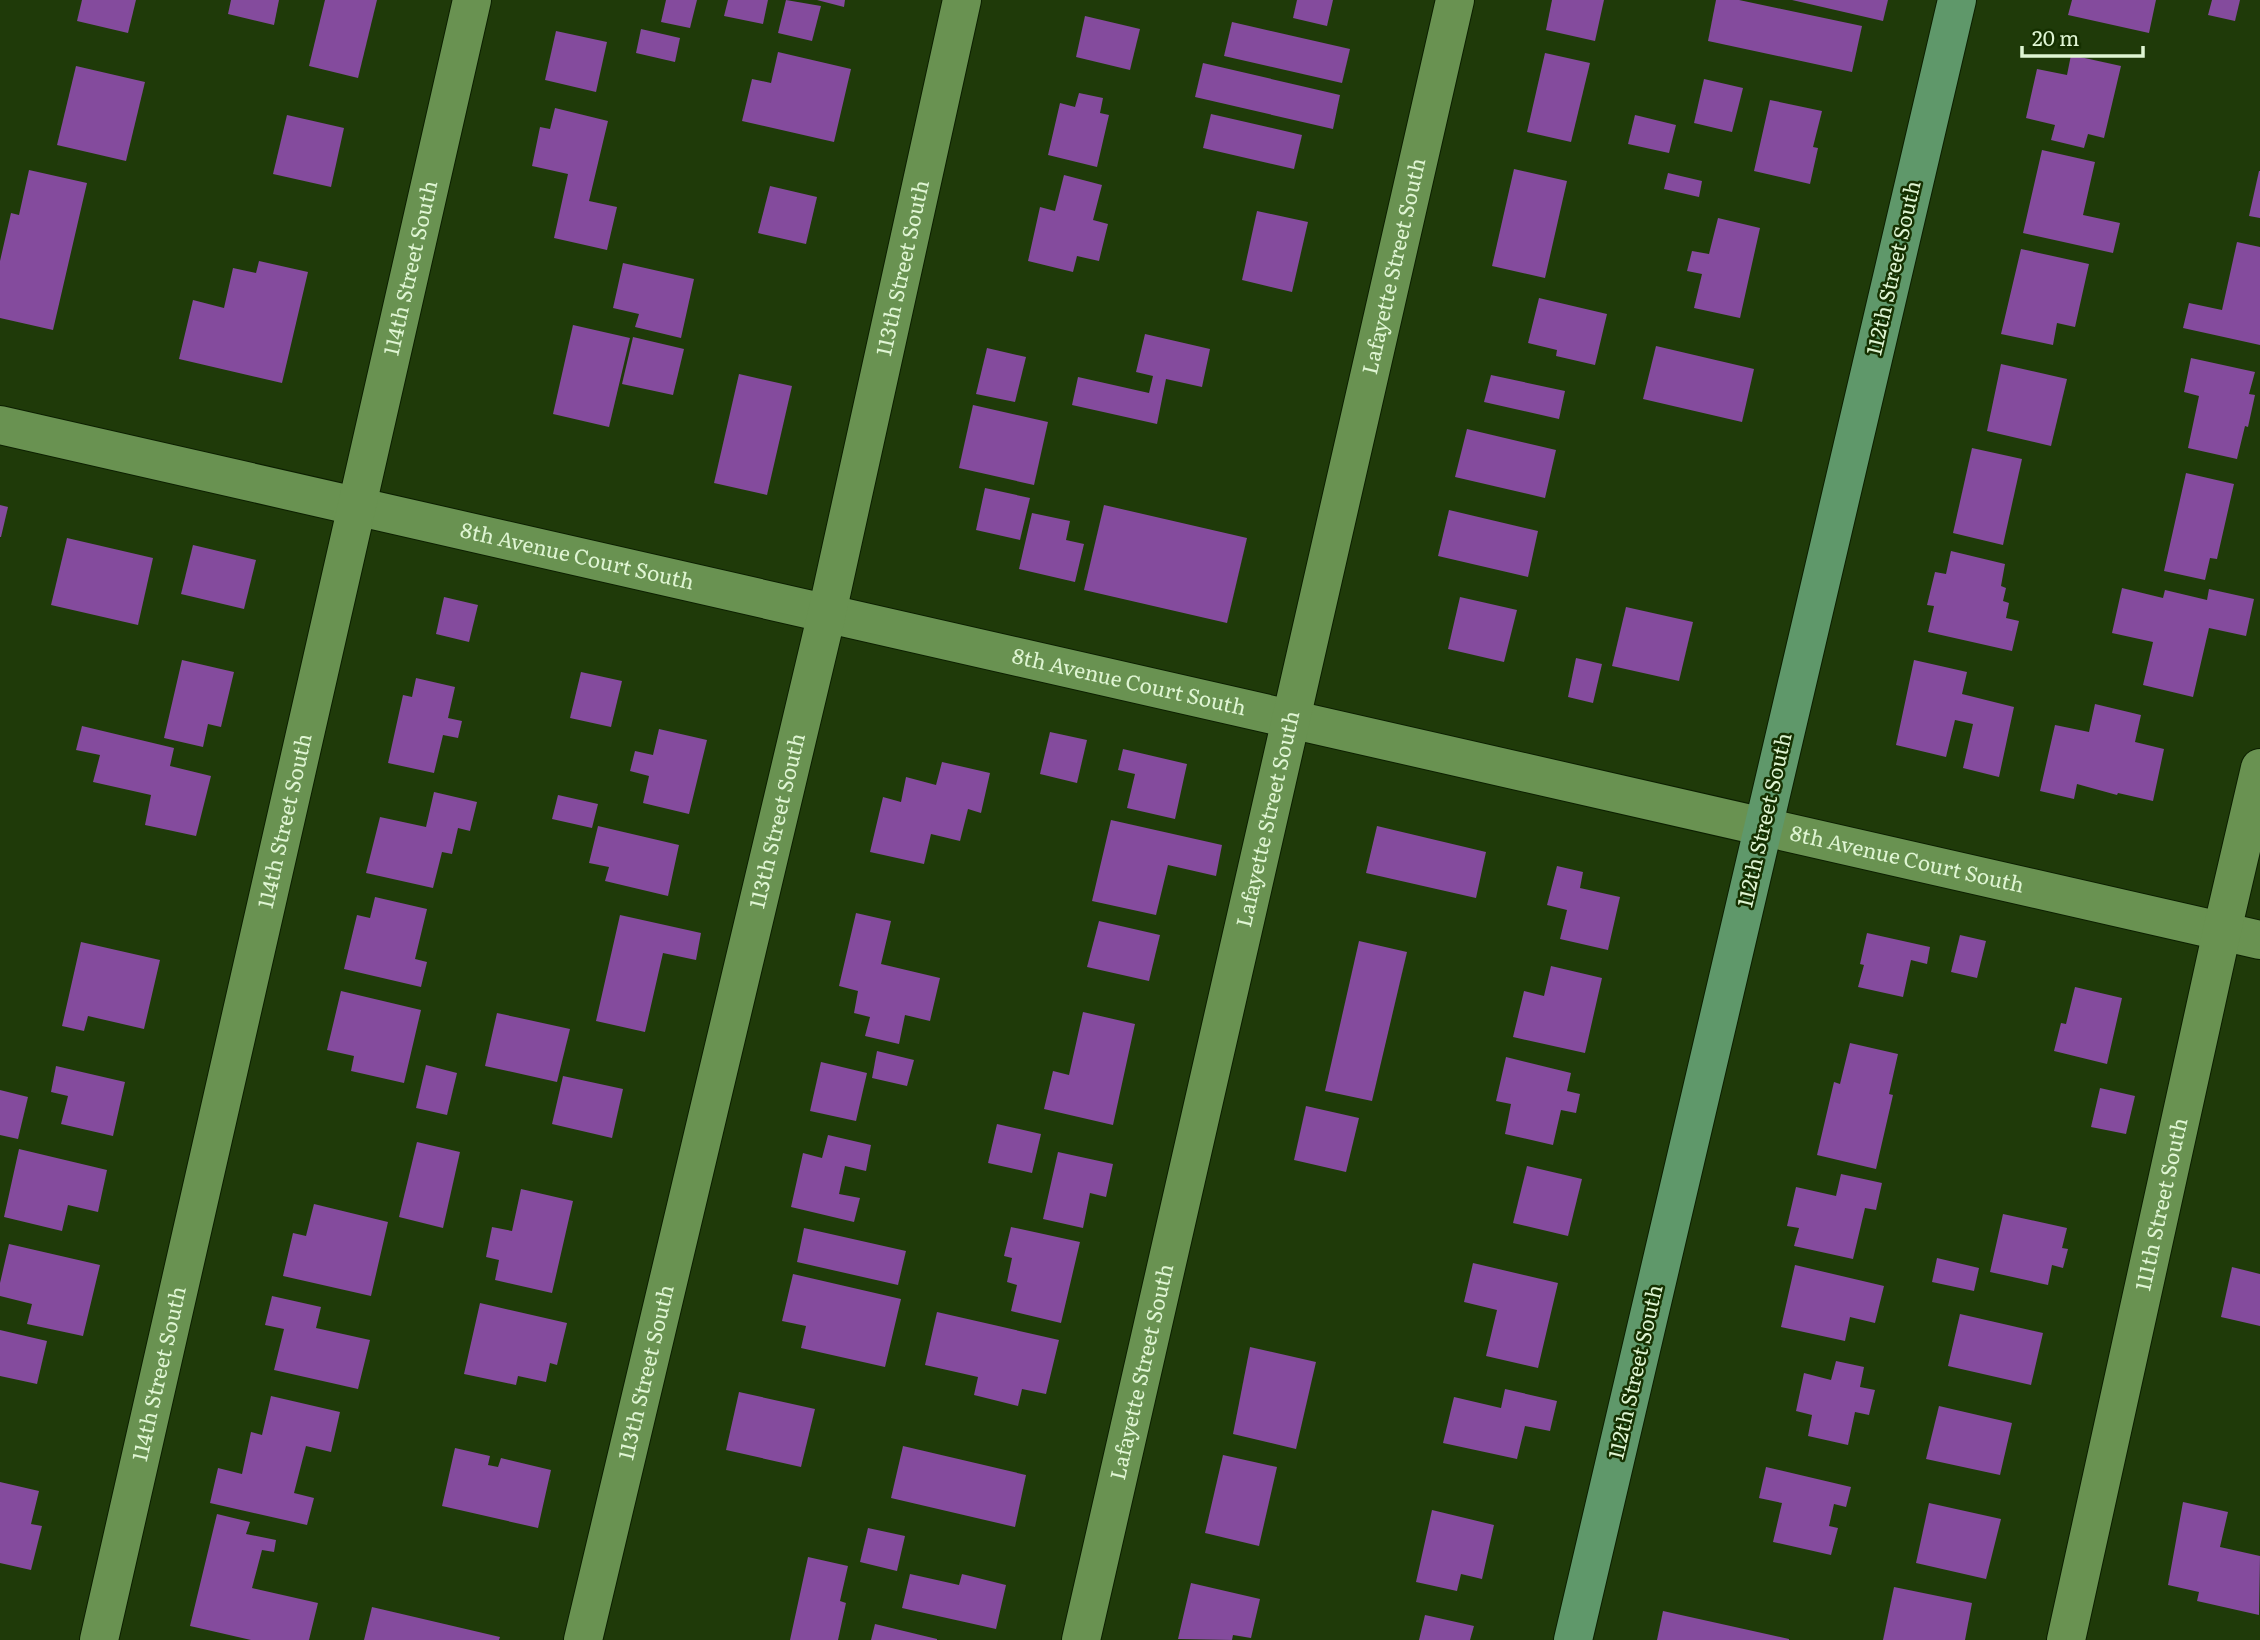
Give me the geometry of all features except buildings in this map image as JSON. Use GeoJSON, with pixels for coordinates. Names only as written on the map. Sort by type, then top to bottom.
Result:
{"type":"FeatureCollection","features":[{"type":"Feature","properties":{"kind":"main road","name":"112th Street South"},"geometry":{"type":"LineString","coordinates":[[1573,1640],[1956,0]]}},
{"type":"Feature","properties":{"kind":"street","name":"114th Street South"},"geometry":{"type":"LineString","coordinates":[[99,1640],[472,0]]}},
{"type":"Feature","properties":{"kind":"street","name":"113th Street South"},"geometry":{"type":"LineString","coordinates":[[583,1640],[827,613],[962,0]]}},
{"type":"Feature","properties":{"kind":"street","name":"Lafayette Street South"},"geometry":{"type":"LineString","coordinates":[[1082,1640],[1455,0]]}},
{"type":"Feature","properties":{"kind":"street","name":"8th Avenue Court South"},"geometry":{"type":"LineString","coordinates":[[0,425],[2260,940]]}},
{"type":"Feature","properties":{"kind":"street","name":"111th Street South"},"geometry":{"type":"LineString","coordinates":[[2066,1640],[2260,768]]}}]}
